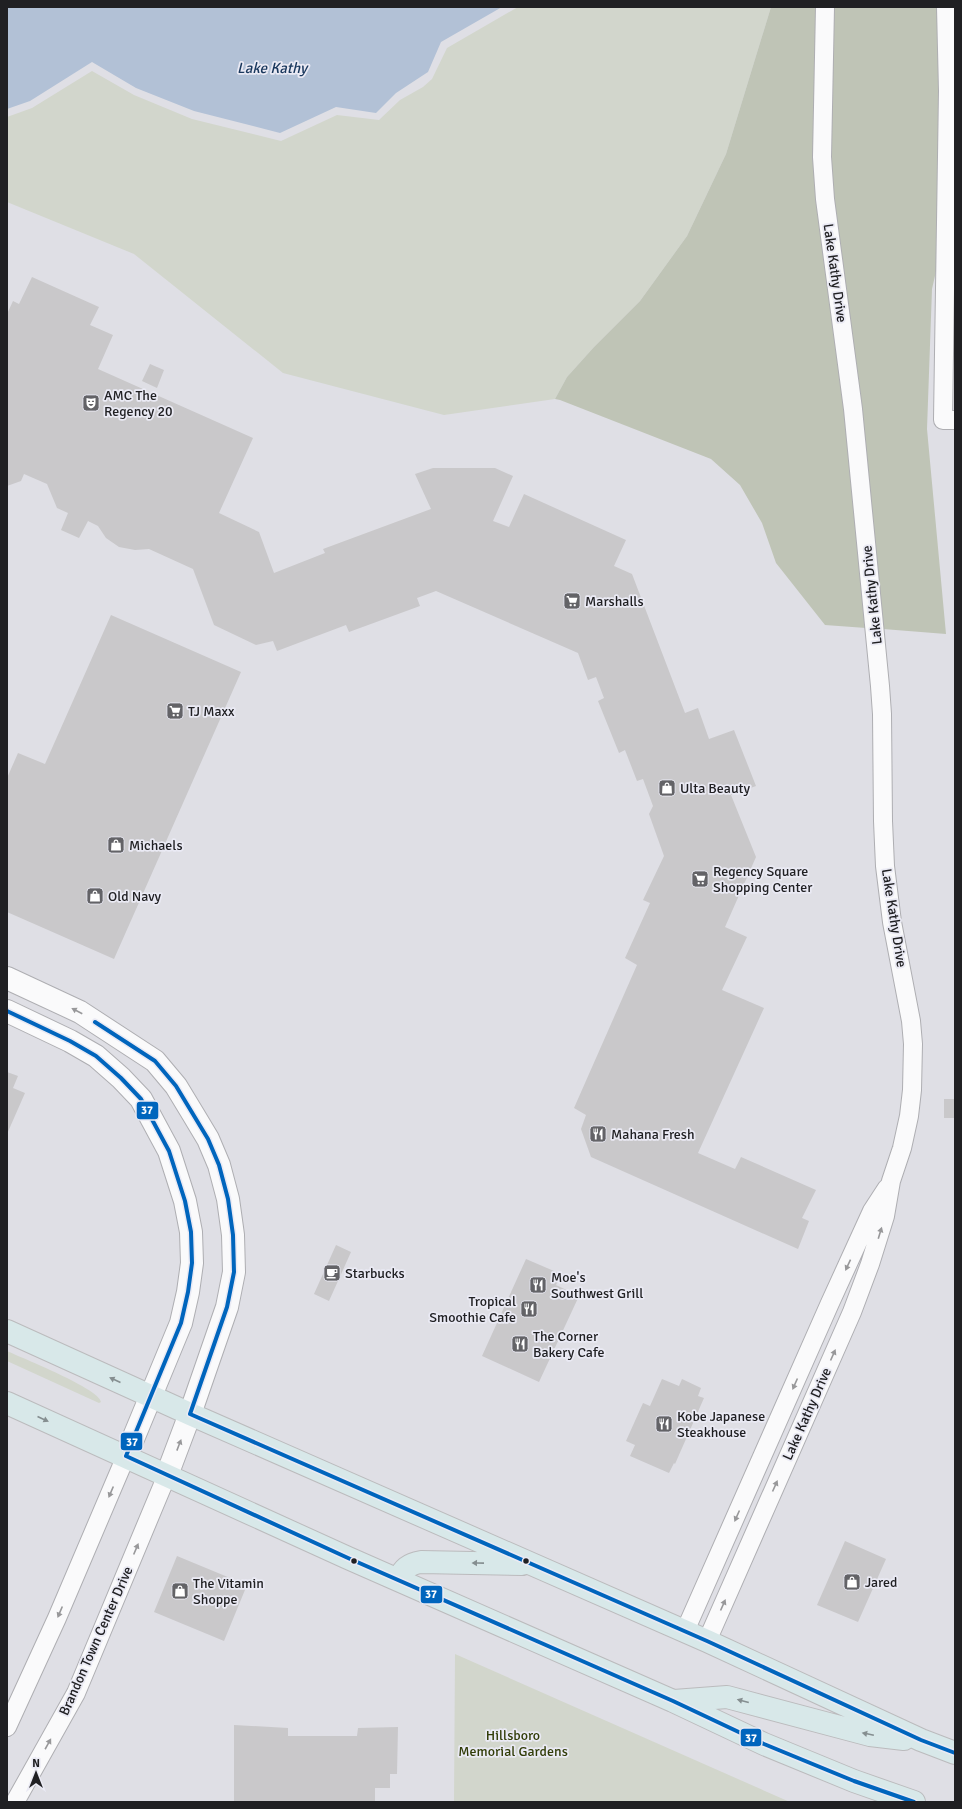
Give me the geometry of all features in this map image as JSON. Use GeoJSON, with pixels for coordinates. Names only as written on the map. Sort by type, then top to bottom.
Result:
{"type":"FeatureCollection","features":[{"type":"Feature","properties":{"kind":"highway"},"geometry":{"type":"LineString","coordinates":[[7,1331],[190,1414],[685,1631],[921,1740],[955,1753]]}},
{"type":"Feature","properties":{"kind":"highway"},"geometry":{"type":"LineString","coordinates":[[7,1403],[673,1701],[764,1744],[854,1781],[914,1802]]}},
{"type":"Feature","properties":{"kind":"highway"},"geometry":{"type":"LineString","coordinates":[[398,1579],[405,1568],[413,1563],[421,1562],[531,1564]]}},
{"type":"Feature","properties":{"kind":"highway"},"geometry":{"type":"LineString","coordinates":[[673,1701],[727,1697],[870,1735],[921,1740]]}},
{"type":"Feature","properties":{"kind":"street","name":"Lake Kathy Drive"},"geometry":{"type":"LineString","coordinates":[[707,1641],[852,1312],[870,1264],[885,1216],[891,1181],[902,1148],[909,1116],[912,1083],[913,1044],[911,1021],[892,922],[885,866],[880,678],[853,409],[825,199],[822,157],[825,7]]}},
{"type":"Feature","properties":{"kind":"street"},"geometry":{"type":"LineString","coordinates":[[946,7],[948,91],[949,420]]}},
{"type":"Feature","properties":{"kind":"street"},"geometry":{"type":"LineString","coordinates":[[7,978],[80,1012],[155,1061],[176,1086],[183,1097],[208,1139],[217,1160],[228,1200],[233,1235],[234,1272],[227,1307],[167,1475]]}},
{"type":"Feature","properties":{"kind":"street"},"geometry":{"type":"LineString","coordinates":[[7,1011],[70,1040],[96,1056],[121,1078],[140,1098],[169,1151],[179,1178],[191,1232],[192,1263],[188,1292],[181,1323],[57,1618],[7,1727]]}},
{"type":"Feature","properties":{"kind":"street","name":"Lake Kathy Drive"},"geometry":{"type":"LineString","coordinates":[[685,1631],[872,1211],[891,1181]]}},
{"type":"Feature","properties":{"kind":"street","name":"Brandon Town Center Drive"},"geometry":{"type":"LineString","coordinates":[[16,1802],[76,1693],[167,1475]]}},
{"type":"Feature","properties":{"kind":"green space"},"geometry":{"type":"Polygon","coordinates":[[[518,7],[771,7],[726,154],[687,236],[640,301],[594,347],[567,377],[555,399],[444,415],[283,373],[134,254],[7,202],[7,117],[32,108],[92,71],[134,95],[192,119],[281,141],[337,115],[379,120],[400,100],[423,87],[432,79],[447,48],[518,7]]]}},
{"type":"Feature","properties":{"kind":"green space"},"geometry":{"type":"Polygon","coordinates":[[[7,1351],[75,1382],[97,1396],[101,1402],[99,1403],[7,1361],[7,1351]]]}},
{"type":"Feature","properties":{"kind":"green space","name":"Hillsboro Memorial Gardens"},"geometry":{"type":"Polygon","coordinates":[[[455,1654],[790,1802],[454,1802],[455,1654]]]}},
{"type":"Feature","properties":{"kind":"shaded area"},"geometry":{"type":"Polygon","coordinates":[[[771,7],[817,7],[845,410],[866,628],[825,625],[776,563],[762,523],[740,485],[711,459],[555,399],[567,377],[594,347],[640,301],[687,236],[726,154],[771,7]]]}},
{"type":"Feature","properties":{"kind":"shaded area"},"geometry":{"type":"Polygon","coordinates":[[[833,7],[938,7],[939,91],[937,267],[932,289],[927,429],[946,634],[883,629],[860,398],[834,198],[831,157],[833,7]]]}},
{"type":"Feature","properties":{"kind":"water","name":"Lake Kathy"},"geometry":{"type":"Polygon","coordinates":[[[7,7],[502,7],[441,42],[428,72],[396,93],[376,113],[336,107],[280,133],[194,111],[136,88],[92,62],[30,101],[7,109],[7,7]]]}},
{"type":"Feature","properties":{"kind":"building","name":"Regency Square Shopping Center"},"geometry":{"type":"Polygon","coordinates":[[[32,277],[99,307],[90,325],[113,335],[98,369],[253,438],[219,513],[259,532],[274,573],[325,553],[323,549],[431,509],[415,474],[433,468],[495,468],[513,476],[493,521],[509,527],[524,494],[626,540],[614,566],[632,574],[685,713],[698,708],[709,739],[734,730],[756,786],[731,795],[756,857],[725,927],[747,937],[722,990],[764,1008],[698,1153],[735,1169],[741,1157],[816,1190],[802,1218],[809,1221],[798,1249],[591,1157],[581,1129],[586,1115],[574,1108],[637,965],[625,958],[650,903],[643,900],[664,856],[649,814],[653,806],[643,779],[637,781],[625,750],[619,753],[598,701],[604,698],[596,677],[588,680],[578,653],[436,591],[417,598],[420,606],[349,632],[346,625],[277,651],[273,641],[256,645],[214,625],[193,569],[149,549],[135,550],[119,547],[106,538],[98,526],[88,521],[79,538],[61,530],[68,513],[57,508],[47,484],[24,474],[21,481],[7,486],[7,314],[13,301],[19,304],[32,277]]]}},
{"type":"Feature","properties":{"kind":"building"},"geometry":{"type":"Polygon","coordinates":[[[150,364],[164,370],[157,388],[142,381],[150,364]]]}},
{"type":"Feature","properties":{"kind":"building"},"geometry":{"type":"Polygon","coordinates":[[[111,615],[241,672],[114,959],[7,912],[7,778],[18,753],[45,764],[111,615]]]}},
{"type":"Feature","properties":{"kind":"building"},"geometry":{"type":"Polygon","coordinates":[[[7,1072],[18,1076],[13,1088],[25,1093],[7,1134],[7,1072]]]}},
{"type":"Feature","properties":{"kind":"building"},"geometry":{"type":"Polygon","coordinates":[[[944,1099],[955,1099],[955,1118],[944,1118],[944,1099]]]}},
{"type":"Feature","properties":{"kind":"building","name":"Starbucks"},"geometry":{"type":"Polygon","coordinates":[[[336,1245],[351,1252],[329,1301],[314,1294],[336,1245]]]}},
{"type":"Feature","properties":{"kind":"building"},"geometry":{"type":"Polygon","coordinates":[[[526,1259],[561,1274],[556,1285],[579,1296],[539,1382],[482,1356],[526,1259]]]}},
{"type":"Feature","properties":{"kind":"building","name":"Kobe Japanese Steakhouse"},"geometry":{"type":"Polygon","coordinates":[[[662,1379],[679,1386],[682,1379],[701,1388],[698,1396],[704,1398],[675,1464],[674,1463],[669,1473],[630,1456],[635,1445],[626,1441],[643,1403],[650,1406],[662,1379]]]}},
{"type":"Feature","properties":{"kind":"building","name":"Jared"},"geometry":{"type":"Polygon","coordinates":[[[845,1541],[886,1559],[858,1622],[817,1605],[845,1541]]]}},
{"type":"Feature","properties":{"kind":"building"},"geometry":{"type":"Polygon","coordinates":[[[177,1556],[247,1585],[224,1641],[154,1612],[177,1556]]]}},
{"type":"Feature","properties":{"kind":"building"},"geometry":{"type":"Polygon","coordinates":[[[234,1725],[288,1728],[288,1736],[357,1736],[358,1728],[398,1727],[397,1774],[390,1774],[390,1788],[375,1788],[375,1802],[234,1802],[234,1725]]]}},
{"type":"Feature","properties":{"kind":"transit line","name":"37"},"geometry":{"type":"LineString","coordinates":[[7,1011],[70,1041],[96,1056],[121,1078],[141,1099],[169,1151],[185,1201],[191,1232],[192,1263],[188,1292],[181,1323],[126,1456],[348,1558],[673,1701],[764,1744],[854,1781],[914,1802]]}},
{"type":"Feature","properties":{"kind":"transit line","name":"37"},"geometry":{"type":"LineString","coordinates":[[95,1022],[155,1061],[176,1086],[208,1139],[219,1165],[228,1199],[233,1235],[234,1272],[227,1307],[190,1414],[707,1641],[921,1740],[955,1753]]}},
{"type":"Feature","properties":{"kind":"place","name":"AMC The Regency 20"},"geometry":{"type":"Point","coordinates":[91,403]}},
{"type":"Feature","properties":{"kind":"place","name":"Marshalls"},"geometry":{"type":"Point","coordinates":[572,601]}},
{"type":"Feature","properties":{"kind":"place","name":"TJ Maxx"},"geometry":{"type":"Point","coordinates":[175,711]}},
{"type":"Feature","properties":{"kind":"place","name":"Ulta Beauty"},"geometry":{"type":"Point","coordinates":[667,788]}},
{"type":"Feature","properties":{"kind":"place","name":"Michaels"},"geometry":{"type":"Point","coordinates":[116,845]}},
{"type":"Feature","properties":{"kind":"place","name":"Regency Square Shopping Center"},"geometry":{"type":"Point","coordinates":[700,879]}},
{"type":"Feature","properties":{"kind":"place","name":"Old Navy"},"geometry":{"type":"Point","coordinates":[95,896]}},
{"type":"Feature","properties":{"kind":"place","name":"Mahana Fresh"},"geometry":{"type":"Point","coordinates":[598,1134]}},
{"type":"Feature","properties":{"kind":"place","name":"Starbucks"},"geometry":{"type":"Point","coordinates":[332,1273]}},
{"type":"Feature","properties":{"kind":"place","name":"Moe's Southwest Grill"},"geometry":{"type":"Point","coordinates":[538,1285]}},
{"type":"Feature","properties":{"kind":"place","name":"Tropical Smoothie Cafe"},"geometry":{"type":"Point","coordinates":[529,1309]}},
{"type":"Feature","properties":{"kind":"place","name":"The Corner Bakery Cafe"},"geometry":{"type":"Point","coordinates":[520,1344]}},
{"type":"Feature","properties":{"kind":"place","name":"Kobe Japanese Steakhouse"},"geometry":{"type":"Point","coordinates":[664,1424]}},
{"type":"Feature","properties":{"kind":"place","name":"Jared"},"geometry":{"type":"Point","coordinates":[852,1582]}},
{"type":"Feature","properties":{"kind":"place","name":"The Vitamin Shoppe"},"geometry":{"type":"Point","coordinates":[180,1591]}}]}
